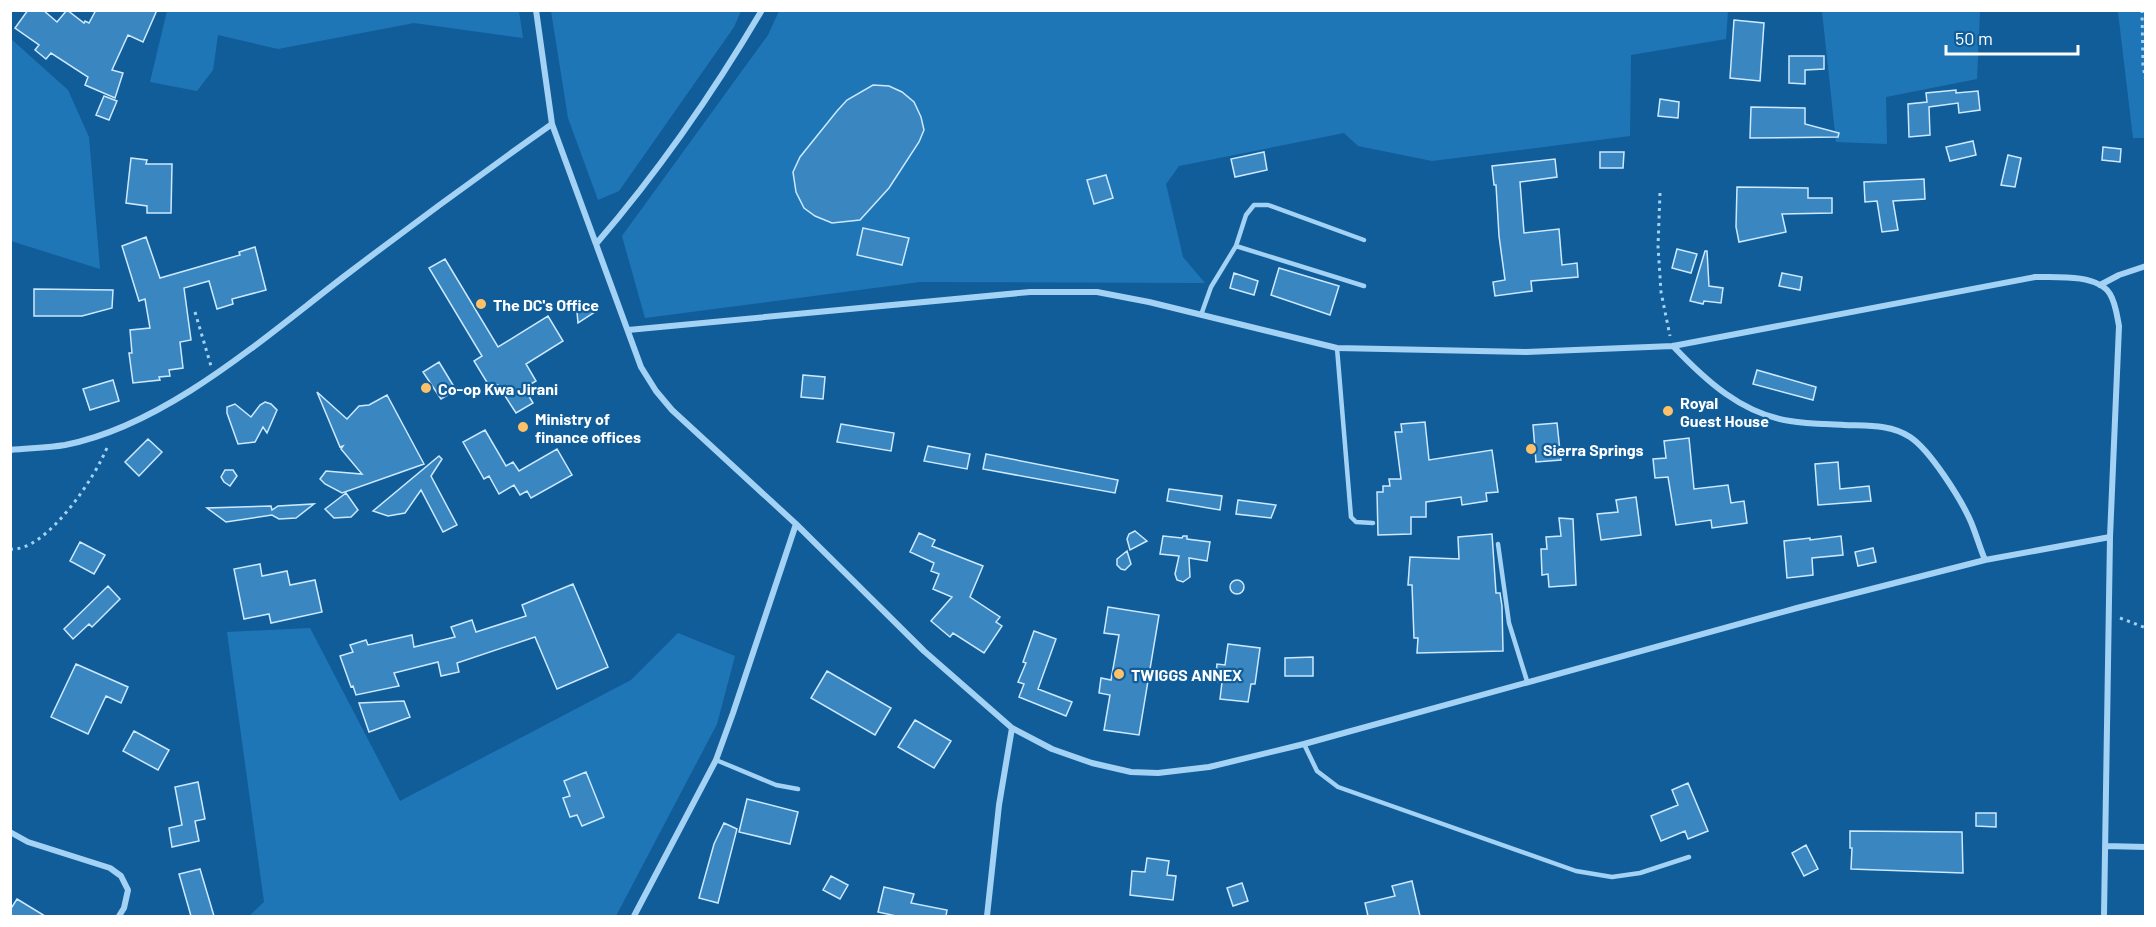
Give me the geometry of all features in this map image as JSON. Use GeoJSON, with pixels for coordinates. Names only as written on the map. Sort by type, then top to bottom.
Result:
{"type":"FeatureCollection","features":[{"type":"Feature","properties":{"kind":"street"},"geometry":{"type":"LineString","coordinates":[[536,10],[552,124],[641,367],[656,391],[672,410],[796,524],[924,651],[1012,728],[1052,749],[1092,763],[1131,772],[1158,773],[1209,767],[1304,744],[1797,608],[1985,560],[2110,537]]}},
{"type":"Feature","properties":{"kind":"street"},"geometry":{"type":"LineString","coordinates":[[596,244],[675,146],[729,67],[762,10]]}},
{"type":"Feature","properties":{"kind":"street"},"geometry":{"type":"LineString","coordinates":[[10,450],[65,445],[114,430],[167,405],[214,376],[453,193],[552,124]]}},
{"type":"Feature","properties":{"kind":"street"},"geometry":{"type":"LineString","coordinates":[[2100,285],[2133,269],[2145,266]]}},
{"type":"Feature","properties":{"kind":"street"},"geometry":{"type":"LineString","coordinates":[[628,330],[1030,292],[1097,291],[1337,348],[1526,352],[1673,346],[2035,277],[2082,279],[2100,285],[2110,293],[2119,326],[2110,537],[2104,916]]}},
{"type":"Feature","properties":{"kind":"street"},"geometry":{"type":"LineString","coordinates":[[1673,346],[1713,385],[1732,399],[1760,413],[1788,421],[1867,425],[1895,430],[1911,438],[1931,458],[1970,519],[1985,560]]}},
{"type":"Feature","properties":{"kind":"street"},"geometry":{"type":"LineString","coordinates":[[634,916],[716,760],[796,524]]}},
{"type":"Feature","properties":{"kind":"street"},"geometry":{"type":"LineString","coordinates":[[987,916],[999,805],[1012,728]]}},
{"type":"Feature","properties":{"kind":"street"},"geometry":{"type":"LineString","coordinates":[[10,832],[28,842],[99,864],[121,876],[128,890],[120,916]]}},
{"type":"Feature","properties":{"kind":"street"},"geometry":{"type":"LineString","coordinates":[[2105,846],[2145,848]]}},
{"type":"Feature","properties":{"kind":"lane"},"geometry":{"type":"LineString","coordinates":[[1201,315],[1211,286],[1236,246],[1246,215],[1254,205],[1268,206],[1364,240]]}},
{"type":"Feature","properties":{"kind":"lane"},"geometry":{"type":"LineString","coordinates":[[1236,246],[1364,286]]}},
{"type":"Feature","properties":{"kind":"lane"},"geometry":{"type":"LineString","coordinates":[[1337,348],[1351,517],[1356,522],[1373,523]]}},
{"type":"Feature","properties":{"kind":"lane"},"geometry":{"type":"LineString","coordinates":[[1498,544],[1509,623],[1527,681]]}},
{"type":"Feature","properties":{"kind":"lane"},"geometry":{"type":"LineString","coordinates":[[1304,744],[1317,771],[1338,787],[1576,871],[1612,877],[1640,873],[1689,857]]}},
{"type":"Feature","properties":{"kind":"lane"},"geometry":{"type":"LineString","coordinates":[[716,760],[776,785],[798,789]]}},
{"type":"Feature","properties":{"kind":"path"},"geometry":{"type":"LineString","coordinates":[[2142,10],[2145,82]]}},
{"type":"Feature","properties":{"kind":"path"},"geometry":{"type":"LineString","coordinates":[[1660,193],[1658,246],[1661,292],[1673,346]]}},
{"type":"Feature","properties":{"kind":"path"},"geometry":{"type":"LineString","coordinates":[[195,312],[214,376]]}},
{"type":"Feature","properties":{"kind":"path"},"geometry":{"type":"LineString","coordinates":[[10,549],[19,550],[37,541],[70,508],[103,459],[114,430]]}},
{"type":"Feature","properties":{"kind":"path"},"geometry":{"type":"LineString","coordinates":[[2110,614],[2145,628]]}},
{"type":"Feature","properties":{"kind":"shaded area"},"geometry":{"type":"Polygon","coordinates":[[[167,11],[519,11],[523,38],[414,23],[278,49],[218,35],[213,70],[197,91],[150,82],[167,11]]]}},
{"type":"Feature","properties":{"kind":"shaded area"},"geometry":{"type":"Polygon","coordinates":[[[551,11],[741,11],[734,27],[619,191],[598,200],[568,118],[551,11]]]}},
{"type":"Feature","properties":{"kind":"shaded area"},"geometry":{"type":"Polygon","coordinates":[[[779,11],[1728,11],[1726,39],[1631,55],[1630,136],[1432,161],[1358,146],[1344,133],[1179,166],[1166,184],[1183,257],[1205,283],[920,282],[645,318],[622,236],[768,35],[779,11]]]}},
{"type":"Feature","properties":{"kind":"shaded area"},"geometry":{"type":"Polygon","coordinates":[[[1822,11],[1980,11],[1977,79],[1886,97],[1887,144],[1836,142],[1822,11]]]}},
{"type":"Feature","properties":{"kind":"shaded area"},"geometry":{"type":"Polygon","coordinates":[[[2108,11],[2145,11],[2145,138],[2133,138],[2118,12],[2108,11]]]}},
{"type":"Feature","properties":{"kind":"shaded area"},"geometry":{"type":"Polygon","coordinates":[[[10,38],[68,90],[89,137],[100,269],[11,241],[10,38]]]}},
{"type":"Feature","properties":{"kind":"shaded area"},"geometry":{"type":"Polygon","coordinates":[[[310,628],[400,801],[631,680],[678,633],[735,656],[717,724],[616,916],[249,916],[264,902],[227,632],[310,628]]]}},
{"type":"Feature","properties":{"kind":"building"},"geometry":{"type":"Polygon","coordinates":[[[28,10],[43,10],[57,22],[67,10],[84,23],[85,21],[89,23],[96,10],[157,10],[143,42],[128,35],[112,70],[123,73],[115,98],[85,85],[88,77],[51,53],[46,59],[35,50],[39,45],[15,28],[28,10]]]}},
{"type":"Feature","properties":{"kind":"building"},"geometry":{"type":"Polygon","coordinates":[[[1734,20],[1764,23],[1760,81],[1730,78],[1734,20]]]}},
{"type":"Feature","properties":{"kind":"building"},"geometry":{"type":"Polygon","coordinates":[[[1789,56],[1824,56],[1824,69],[1805,70],[1805,84],[1789,83],[1789,56]]]}},
{"type":"Feature","properties":{"kind":"building"},"geometry":{"type":"Polygon","coordinates":[[[873,85],[889,86],[902,92],[914,102],[924,130],[919,142],[889,188],[860,220],[832,223],[815,216],[804,208],[796,192],[793,172],[800,157],[847,100],[873,85]]]}},
{"type":"Feature","properties":{"kind":"building"},"geometry":{"type":"Polygon","coordinates":[[[1956,90],[1956,93],[1978,91],[1980,110],[1959,113],[1958,103],[1929,107],[1930,135],[1909,137],[1908,104],[1927,102],[1926,93],[1956,90]]]}},
{"type":"Feature","properties":{"kind":"building"},"geometry":{"type":"Polygon","coordinates":[[[104,96],[117,101],[109,120],[96,115],[104,96]]]}},
{"type":"Feature","properties":{"kind":"building"},"geometry":{"type":"Polygon","coordinates":[[[1660,99],[1679,102],[1678,118],[1658,116],[1660,99]]]}},
{"type":"Feature","properties":{"kind":"building"},"geometry":{"type":"Polygon","coordinates":[[[1751,107],[1805,108],[1805,124],[1839,133],[1838,137],[1750,138],[1751,107]]]}},
{"type":"Feature","properties":{"kind":"building"},"geometry":{"type":"Polygon","coordinates":[[[1973,141],[1976,155],[1950,161],[1946,147],[1973,141]]]}},
{"type":"Feature","properties":{"kind":"building"},"geometry":{"type":"Polygon","coordinates":[[[2103,147],[2121,149],[2120,162],[2102,160],[2103,147]]]}},
{"type":"Feature","properties":{"kind":"building"},"geometry":{"type":"Polygon","coordinates":[[[1264,152],[1267,170],[1235,177],[1231,159],[1264,152]]]}},
{"type":"Feature","properties":{"kind":"building"},"geometry":{"type":"Polygon","coordinates":[[[1600,152],[1624,152],[1623,168],[1600,168],[1600,152]]]}},
{"type":"Feature","properties":{"kind":"building"},"geometry":{"type":"Polygon","coordinates":[[[2008,155],[2021,158],[2015,187],[2001,185],[2008,155]]]}},
{"type":"Feature","properties":{"kind":"building"},"geometry":{"type":"Polygon","coordinates":[[[131,158],[147,160],[146,164],[172,164],[171,213],[147,213],[147,206],[126,203],[131,158]]]}},
{"type":"Feature","properties":{"kind":"building"},"geometry":{"type":"Polygon","coordinates":[[[1555,159],[1557,177],[1520,182],[1524,233],[1559,229],[1562,265],[1577,263],[1578,277],[1531,281],[1532,291],[1495,296],[1493,282],[1505,280],[1499,236],[1496,185],[1494,185],[1492,166],[1555,159]]]}},
{"type":"Feature","properties":{"kind":"building"},"geometry":{"type":"Polygon","coordinates":[[[1106,175],[1113,198],[1094,204],[1087,180],[1106,175]]]}},
{"type":"Feature","properties":{"kind":"building"},"geometry":{"type":"Polygon","coordinates":[[[1924,179],[1925,199],[1893,201],[1898,230],[1882,232],[1877,201],[1865,202],[1864,182],[1924,179]]]}},
{"type":"Feature","properties":{"kind":"building"},"geometry":{"type":"Polygon","coordinates":[[[1737,187],[1808,188],[1808,198],[1832,198],[1832,213],[1782,214],[1786,232],[1739,242],[1736,227],[1737,187]]]}},
{"type":"Feature","properties":{"kind":"building"},"geometry":{"type":"Polygon","coordinates":[[[863,228],[909,238],[902,265],[857,255],[863,228]]]}},
{"type":"Feature","properties":{"kind":"building"},"geometry":{"type":"Polygon","coordinates":[[[146,237],[160,278],[240,255],[239,252],[255,247],[266,290],[232,299],[233,304],[217,309],[209,281],[184,288],[191,340],[180,342],[183,368],[169,370],[170,376],[159,377],[160,380],[133,383],[129,353],[132,353],[130,330],[150,328],[145,299],[139,301],[122,246],[146,237]]]}},
{"type":"Feature","properties":{"kind":"building"},"geometry":{"type":"Polygon","coordinates":[[[1677,249],[1697,254],[1691,273],[1672,268],[1677,249]]]}},
{"type":"Feature","properties":{"kind":"building"},"geometry":{"type":"Polygon","coordinates":[[[1705,251],[1707,251],[1709,286],[1723,288],[1721,303],[1704,301],[1703,304],[1690,301],[1705,251]]]}},
{"type":"Feature","properties":{"kind":"building"},"geometry":{"type":"Polygon","coordinates":[[[445,259],[498,347],[548,316],[563,341],[526,364],[536,381],[524,388],[533,403],[516,413],[498,385],[491,389],[474,361],[482,356],[429,268],[445,259]]]}},
{"type":"Feature","properties":{"kind":"building"},"geometry":{"type":"Polygon","coordinates":[[[1279,268],[1339,286],[1330,315],[1271,295],[1279,268]]]}},
{"type":"Feature","properties":{"kind":"building"},"geometry":{"type":"Polygon","coordinates":[[[1234,273],[1258,281],[1254,295],[1230,288],[1234,273]]]}},
{"type":"Feature","properties":{"kind":"building"},"geometry":{"type":"Polygon","coordinates":[[[1782,273],[1802,277],[1800,290],[1779,286],[1782,273]]]}},
{"type":"Feature","properties":{"kind":"building"},"geometry":{"type":"Polygon","coordinates":[[[34,289],[113,290],[112,308],[82,316],[34,316],[34,289]]]}},
{"type":"Feature","properties":{"kind":"building"},"geometry":{"type":"Polygon","coordinates":[[[581,302],[595,312],[578,323],[577,312],[581,302]]]}},
{"type":"Feature","properties":{"kind":"building"},"geometry":{"type":"Polygon","coordinates":[[[439,362],[456,390],[441,399],[423,372],[439,362]]]}},
{"type":"Feature","properties":{"kind":"building"},"geometry":{"type":"Polygon","coordinates":[[[1757,370],[1816,387],[1813,400],[1753,384],[1757,370]]]}},
{"type":"Feature","properties":{"kind":"building"},"geometry":{"type":"Polygon","coordinates":[[[803,375],[825,377],[823,399],[801,397],[803,375]]]}},
{"type":"Feature","properties":{"kind":"building"},"geometry":{"type":"Polygon","coordinates":[[[113,380],[119,401],[90,410],[83,389],[113,380]]]}},
{"type":"Feature","properties":{"kind":"building"},"geometry":{"type":"Polygon","coordinates":[[[317,392],[347,419],[359,406],[369,405],[387,395],[424,464],[342,493],[325,484],[320,479],[326,471],[362,474],[341,449],[343,446],[340,447],[317,392]]]}},
{"type":"Feature","properties":{"kind":"building"},"geometry":{"type":"Polygon","coordinates":[[[265,402],[277,410],[267,433],[263,427],[255,442],[238,444],[227,407],[235,404],[251,417],[265,402]]]}},
{"type":"Feature","properties":{"kind":"building"},"geometry":{"type":"Polygon","coordinates":[[[1425,422],[1429,460],[1492,450],[1498,492],[1486,493],[1487,501],[1462,505],[1461,497],[1426,502],[1426,517],[1411,517],[1411,534],[1378,535],[1377,492],[1383,492],[1383,486],[1390,486],[1389,479],[1401,479],[1395,432],[1402,432],[1401,424],[1425,422]]]}},
{"type":"Feature","properties":{"kind":"building"},"geometry":{"type":"Polygon","coordinates":[[[1557,423],[1561,460],[1536,462],[1533,425],[1557,423]]]}},
{"type":"Feature","properties":{"kind":"building"},"geometry":{"type":"Polygon","coordinates":[[[841,424],[894,433],[891,451],[837,442],[841,424]]]}},
{"type":"Feature","properties":{"kind":"building"},"geometry":{"type":"Polygon","coordinates":[[[485,430],[506,466],[513,462],[519,471],[557,449],[572,475],[531,498],[527,491],[520,495],[514,485],[499,494],[489,476],[484,479],[463,442],[485,430]]]}},
{"type":"Feature","properties":{"kind":"building"},"geometry":{"type":"Polygon","coordinates":[[[1689,438],[1694,489],[1728,485],[1731,503],[1744,501],[1747,523],[1712,528],[1711,520],[1676,525],[1668,477],[1655,478],[1653,459],[1666,458],[1664,441],[1689,438]]]}},
{"type":"Feature","properties":{"kind":"building"},"geometry":{"type":"Polygon","coordinates":[[[148,439],[162,452],[139,476],[125,462],[148,439]]]}},
{"type":"Feature","properties":{"kind":"building"},"geometry":{"type":"Polygon","coordinates":[[[928,446],[970,454],[967,469],[924,461],[928,446]]]}},
{"type":"Feature","properties":{"kind":"building"},"geometry":{"type":"Polygon","coordinates":[[[986,454],[1118,480],[1115,493],[983,469],[986,454]]]}},
{"type":"Feature","properties":{"kind":"building"},"geometry":{"type":"Polygon","coordinates":[[[439,456],[442,459],[431,476],[457,525],[443,532],[421,490],[405,513],[388,516],[373,511],[439,456]]]}},
{"type":"Feature","properties":{"kind":"building"},"geometry":{"type":"Polygon","coordinates":[[[1838,462],[1840,489],[1869,486],[1871,501],[1818,505],[1815,464],[1838,462]]]}},
{"type":"Feature","properties":{"kind":"building"},"geometry":{"type":"Polygon","coordinates":[[[225,470],[233,470],[237,476],[230,486],[221,477],[225,470]]]}},
{"type":"Feature","properties":{"kind":"building"},"geometry":{"type":"Polygon","coordinates":[[[1169,489],[1222,496],[1220,510],[1167,501],[1169,489]]]}},
{"type":"Feature","properties":{"kind":"building"},"geometry":{"type":"Polygon","coordinates":[[[346,493],[358,510],[351,517],[334,518],[325,509],[346,493]]]}},
{"type":"Feature","properties":{"kind":"building"},"geometry":{"type":"Polygon","coordinates":[[[1636,497],[1641,535],[1601,540],[1597,514],[1618,512],[1616,500],[1636,497]]]}},
{"type":"Feature","properties":{"kind":"building"},"geometry":{"type":"Polygon","coordinates":[[[1238,500],[1276,505],[1271,518],[1236,514],[1238,500]]]}},
{"type":"Feature","properties":{"kind":"building"},"geometry":{"type":"Polygon","coordinates":[[[314,504],[296,518],[279,519],[272,515],[226,522],[207,508],[271,506],[272,510],[278,506],[314,504]]]}},
{"type":"Feature","properties":{"kind":"building"},"geometry":{"type":"Polygon","coordinates":[[[1559,518],[1573,519],[1576,585],[1549,587],[1548,574],[1542,575],[1541,549],[1547,549],[1546,537],[1561,536],[1559,518]]]}},
{"type":"Feature","properties":{"kind":"building"},"geometry":{"type":"Polygon","coordinates":[[[1135,531],[1147,541],[1130,550],[1127,539],[1129,534],[1135,531]]]}},
{"type":"Feature","properties":{"kind":"building"},"geometry":{"type":"Polygon","coordinates":[[[919,533],[935,540],[932,546],[983,566],[970,597],[1000,617],[996,622],[1002,626],[984,653],[953,633],[950,637],[931,621],[952,597],[933,589],[939,574],[931,571],[934,563],[910,552],[919,533]]]}},
{"type":"Feature","properties":{"kind":"building"},"geometry":{"type":"Polygon","coordinates":[[[1492,534],[1496,593],[1500,593],[1502,606],[1503,651],[1417,653],[1418,638],[1414,638],[1412,585],[1408,585],[1410,557],[1459,559],[1458,537],[1492,534]]]}},
{"type":"Feature","properties":{"kind":"building"},"geometry":{"type":"Polygon","coordinates":[[[1163,536],[1182,538],[1187,536],[1187,539],[1210,542],[1207,561],[1189,558],[1190,577],[1183,582],[1177,580],[1175,574],[1179,556],[1160,554],[1163,536]]]}},
{"type":"Feature","properties":{"kind":"building"},"geometry":{"type":"Polygon","coordinates":[[[1841,536],[1843,555],[1812,558],[1813,575],[1787,578],[1784,541],[1841,536]]]}},
{"type":"Feature","properties":{"kind":"building"},"geometry":{"type":"Polygon","coordinates":[[[80,542],[105,555],[94,574],[70,561],[80,542]]]}},
{"type":"Feature","properties":{"kind":"building"},"geometry":{"type":"Polygon","coordinates":[[[1873,548],[1876,562],[1858,566],[1855,552],[1873,548]]]}},
{"type":"Feature","properties":{"kind":"building"},"geometry":{"type":"Polygon","coordinates":[[[1127,551],[1131,564],[1125,570],[1117,565],[1117,559],[1127,551]]]}},
{"type":"Feature","properties":{"kind":"building"},"geometry":{"type":"Polygon","coordinates":[[[260,564],[262,576],[287,571],[290,585],[315,580],[322,612],[271,623],[269,614],[244,619],[234,569],[260,564]]]}},
{"type":"Feature","properties":{"kind":"building"},"geometry":{"type":"Polygon","coordinates":[[[1234,580],[1240,580],[1244,587],[1240,594],[1234,594],[1230,590],[1230,584],[1234,580]]]}},
{"type":"Feature","properties":{"kind":"building"},"geometry":{"type":"Polygon","coordinates":[[[573,584],[608,667],[557,689],[535,637],[457,663],[459,672],[441,676],[438,662],[394,673],[399,686],[356,695],[353,686],[351,687],[340,656],[353,652],[350,645],[366,640],[368,645],[412,635],[414,647],[455,637],[451,627],[472,620],[476,632],[526,616],[522,605],[573,584]]]}},
{"type":"Feature","properties":{"kind":"building"},"geometry":{"type":"Polygon","coordinates":[[[108,586],[120,599],[92,627],[89,624],[73,639],[64,629],[108,586]]]}},
{"type":"Feature","properties":{"kind":"building"},"geometry":{"type":"Polygon","coordinates":[[[1108,607],[1159,615],[1139,735],[1104,730],[1110,695],[1099,693],[1101,678],[1111,680],[1119,635],[1104,633],[1108,607]]]}},
{"type":"Feature","properties":{"kind":"building"},"geometry":{"type":"Polygon","coordinates":[[[1034,631],[1056,639],[1038,689],[1072,702],[1066,716],[1019,697],[1024,684],[1018,682],[1026,663],[1023,662],[1034,631]]]}},
{"type":"Feature","properties":{"kind":"building"},"geometry":{"type":"Polygon","coordinates":[[[1228,644],[1260,648],[1255,684],[1251,684],[1248,702],[1220,699],[1222,682],[1215,681],[1217,664],[1225,665],[1228,644]]]}},
{"type":"Feature","properties":{"kind":"building"},"geometry":{"type":"Polygon","coordinates":[[[1313,657],[1313,676],[1285,676],[1285,658],[1313,657]]]}},
{"type":"Feature","properties":{"kind":"building"},"geometry":{"type":"Polygon","coordinates":[[[76,664],[128,687],[121,703],[106,696],[88,734],[51,717],[76,664]]]}},
{"type":"Feature","properties":{"kind":"building"},"geometry":{"type":"Polygon","coordinates":[[[827,671],[891,708],[875,735],[811,698],[827,671]]]}},
{"type":"Feature","properties":{"kind":"building"},"geometry":{"type":"Polygon","coordinates":[[[404,701],[410,717],[369,732],[359,703],[404,701]]]}},
{"type":"Feature","properties":{"kind":"building"},"geometry":{"type":"Polygon","coordinates":[[[915,720],[951,741],[934,768],[898,747],[915,720]]]}},
{"type":"Feature","properties":{"kind":"building"},"geometry":{"type":"Polygon","coordinates":[[[134,731],[169,750],[158,770],[123,751],[134,731]]]}},
{"type":"Feature","properties":{"kind":"building"},"geometry":{"type":"Polygon","coordinates":[[[586,772],[604,817],[582,826],[577,815],[570,817],[563,798],[570,796],[564,781],[586,772]]]}},
{"type":"Feature","properties":{"kind":"building"},"geometry":{"type":"Polygon","coordinates":[[[198,782],[205,819],[195,821],[199,841],[172,847],[169,828],[182,825],[175,787],[198,782]]]}},
{"type":"Feature","properties":{"kind":"building"},"geometry":{"type":"Polygon","coordinates":[[[1688,783],[1708,831],[1688,839],[1685,831],[1661,841],[1651,816],[1678,805],[1672,790],[1688,783]]]}},
{"type":"Feature","properties":{"kind":"building"},"geometry":{"type":"Polygon","coordinates":[[[747,799],[798,812],[790,844],[739,832],[747,799]]]}},
{"type":"Feature","properties":{"kind":"building"},"geometry":{"type":"Polygon","coordinates":[[[1976,813],[1996,813],[1996,827],[1976,826],[1976,813]]]}},
{"type":"Feature","properties":{"kind":"building"},"geometry":{"type":"Polygon","coordinates":[[[724,823],[737,829],[718,903],[699,898],[714,844],[724,823]]]}},
{"type":"Feature","properties":{"kind":"building"},"geometry":{"type":"Polygon","coordinates":[[[1850,831],[1962,832],[1963,873],[1851,869],[1850,831]]]}},
{"type":"Feature","properties":{"kind":"building"},"geometry":{"type":"Polygon","coordinates":[[[1806,845],[1818,869],[1804,876],[1792,853],[1806,845]]]}},
{"type":"Feature","properties":{"kind":"building"},"geometry":{"type":"Polygon","coordinates":[[[1147,858],[1169,861],[1167,875],[1176,876],[1173,900],[1130,895],[1132,871],[1145,872],[1147,858]]]}},
{"type":"Feature","properties":{"kind":"building"},"geometry":{"type":"Polygon","coordinates":[[[200,869],[214,916],[191,916],[179,874],[200,869]]]}},
{"type":"Feature","properties":{"kind":"building"},"geometry":{"type":"Polygon","coordinates":[[[831,876],[848,885],[840,899],[823,890],[831,876]]]}},
{"type":"Feature","properties":{"kind":"building"},"geometry":{"type":"Polygon","coordinates":[[[1412,881],[1420,916],[1368,916],[1365,903],[1395,896],[1392,886],[1412,881]]]}},
{"type":"Feature","properties":{"kind":"building"},"geometry":{"type":"Polygon","coordinates":[[[1242,883],[1248,901],[1233,906],[1227,888],[1242,883]]]}},
{"type":"Feature","properties":{"kind":"building"},"geometry":{"type":"Polygon","coordinates":[[[884,887],[914,894],[911,903],[947,910],[946,916],[896,916],[878,912],[884,887]]]}},
{"type":"Feature","properties":{"kind":"building"},"geometry":{"type":"Polygon","coordinates":[[[17,899],[45,916],[10,916],[10,910],[17,899]]]}},
{"type":"Feature","properties":{"kind":"place","name":"The DC's Office"},"geometry":{"type":"Point","coordinates":[481,304]}},
{"type":"Feature","properties":{"kind":"place","name":"Co-op Kwa Jirani"},"geometry":{"type":"Point","coordinates":[426,388]}},
{"type":"Feature","properties":{"kind":"place","name":"Royal Guest House"},"geometry":{"type":"Point","coordinates":[1668,411]}},
{"type":"Feature","properties":{"kind":"place","name":"Ministry of finance offices"},"geometry":{"type":"Point","coordinates":[523,427]}},
{"type":"Feature","properties":{"kind":"place","name":"Sierra Springs"},"geometry":{"type":"Point","coordinates":[1531,449]}},
{"type":"Feature","properties":{"kind":"place","name":"TWIGGS ANNEX"},"geometry":{"type":"Point","coordinates":[1119,674]}}]}
